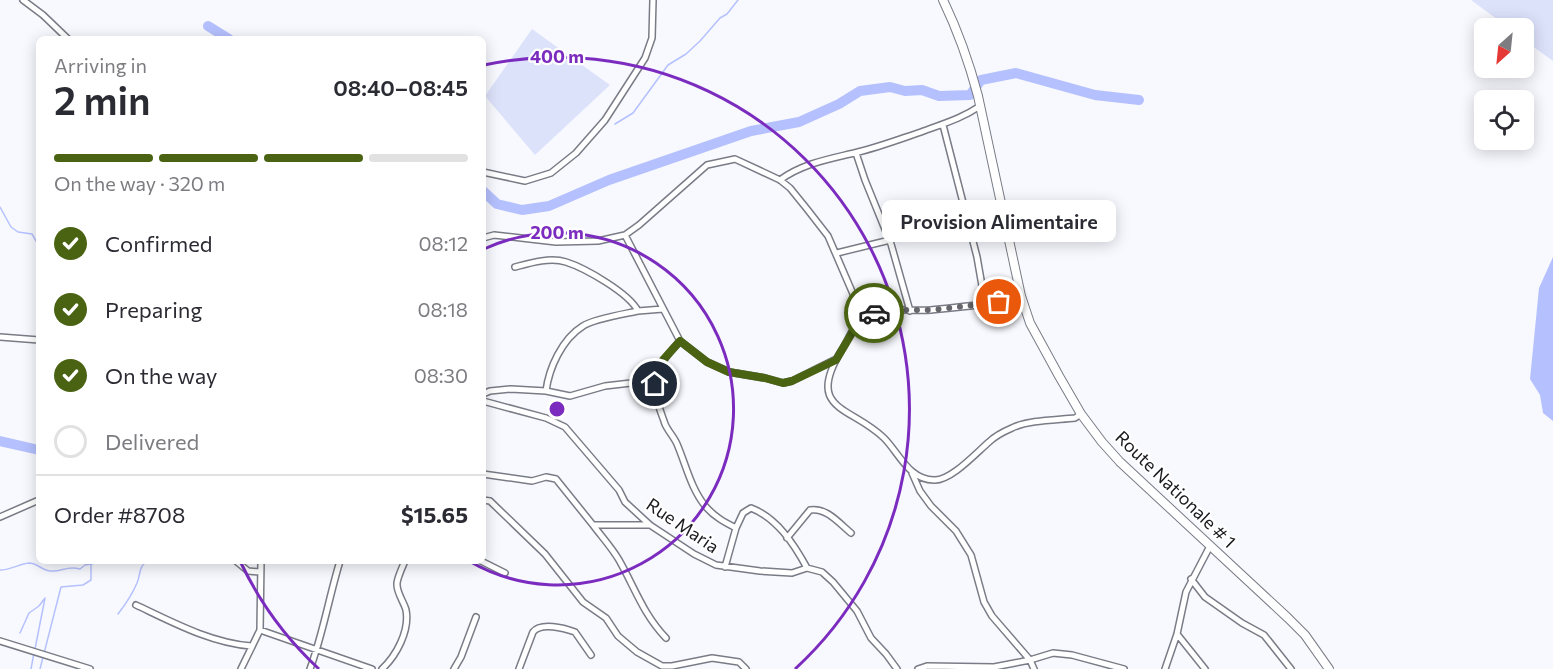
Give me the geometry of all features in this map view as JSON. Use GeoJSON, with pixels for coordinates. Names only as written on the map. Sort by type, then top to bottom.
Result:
{"type":"FeatureCollection","features":[{"type":"Feature","properties":{"kind":"main road","name":"Route Nationale # 1"},"geometry":{"type":"LineString","coordinates":[[943,0],[970,66],[1022,299],[1033,328],[1081,414],[1120,462],[1305,635],[1329,669]]}},
{"type":"Feature","properties":{"kind":"street"},"geometry":{"type":"LineString","coordinates":[[22,0],[43,15],[65,36]]}},
{"type":"Feature","properties":{"kind":"street"},"geometry":{"type":"LineString","coordinates":[[486,173],[525,181],[551,173],[576,153],[605,120],[645,58],[652,38],[652,0]]}},
{"type":"Feature","properties":{"kind":"street"},"geometry":{"type":"LineString","coordinates":[[780,180],[791,172],[813,163],[856,153],[943,125],[980,106]]}},
{"type":"Feature","properties":{"kind":"street"},"geometry":{"type":"LineString","coordinates":[[943,125],[977,257],[985,303]]}},
{"type":"Feature","properties":{"kind":"street"},"geometry":{"type":"LineString","coordinates":[[856,153],[890,240],[909,311]]}},
{"type":"Feature","properties":{"kind":"street"},"geometry":{"type":"LineString","coordinates":[[486,237],[495,235],[556,242],[598,241],[625,235],[707,165],[735,159],[780,180],[790,188],[828,236],[863,317]]}},
{"type":"Feature","properties":{"kind":"street"},"geometry":{"type":"LineString","coordinates":[[625,235],[680,341],[707,362],[729,372],[783,383],[836,360]]}},
{"type":"Feature","properties":{"kind":"street"},"geometry":{"type":"LineString","coordinates":[[837,254],[890,240]]}},
{"type":"Feature","properties":{"kind":"street"},"geometry":{"type":"LineString","coordinates":[[515,267],[542,261],[565,261],[611,284],[628,298],[638,311]]}},
{"type":"Feature","properties":{"kind":"street"},"geometry":{"type":"LineString","coordinates":[[1022,299],[909,311],[879,310],[863,317],[836,360],[827,382],[832,400],[843,412],[878,432],[894,448],[931,506],[957,531],[971,555],[984,602],[992,616],[1030,660],[1034,669]]}},
{"type":"Feature","properties":{"kind":"street"},"geometry":{"type":"LineString","coordinates":[[546,391],[549,371],[574,332],[584,325],[638,311],[663,309]]}},
{"type":"Feature","properties":{"kind":"street"},"geometry":{"type":"LineString","coordinates":[[0,337],[36,340]]}},
{"type":"Feature","properties":{"kind":"street"},"geometry":{"type":"LineString","coordinates":[[486,393],[511,389],[546,391],[570,396],[605,386],[631,383],[661,365],[680,341]]}},
{"type":"Feature","properties":{"kind":"street"},"geometry":{"type":"LineString","coordinates":[[661,365],[655,384],[656,396],[666,425],[677,443],[685,466],[705,505],[718,519],[736,528]]}},
{"type":"Feature","properties":{"kind":"street","name":"Rue Maria"},"geometry":{"type":"LineString","coordinates":[[486,402],[546,418],[565,427],[619,490],[625,502],[650,525],[694,554],[725,567],[792,573],[807,568]]}},
{"type":"Feature","properties":{"kind":"street"},"geometry":{"type":"LineString","coordinates":[[912,473],[934,480],[943,478],[971,459],[989,441],[1015,426],[1075,418],[1081,414]]}},
{"type":"Feature","properties":{"kind":"street"},"geometry":{"type":"LineString","coordinates":[[486,474],[532,481],[546,477],[556,479],[620,560],[626,576],[654,625],[666,638]]}},
{"type":"Feature","properties":{"kind":"street"},"geometry":{"type":"LineString","coordinates":[[486,500],[490,501],[532,541],[583,602],[597,610],[618,636],[638,652],[662,666],[712,658],[739,662],[746,669]]}},
{"type":"Feature","properties":{"kind":"street"},"geometry":{"type":"LineString","coordinates":[[0,517],[36,501]]}},
{"type":"Feature","properties":{"kind":"street"},"geometry":{"type":"LineString","coordinates":[[725,567],[736,528],[743,513],[752,508],[765,513],[787,538],[807,568],[822,572],[833,582],[856,612],[871,638],[897,669]]}},
{"type":"Feature","properties":{"kind":"street"},"geometry":{"type":"LineString","coordinates":[[787,538],[814,508],[824,511],[851,533]]}},
{"type":"Feature","properties":{"kind":"street"},"geometry":{"type":"LineString","coordinates":[[593,525],[650,525]]}},
{"type":"Feature","properties":{"kind":"street"},"geometry":{"type":"LineString","coordinates":[[1165,669],[1177,634],[1191,579],[1210,546]]}},
{"type":"Feature","properties":{"kind":"street"},"geometry":{"type":"LineString","coordinates":[[240,564],[248,571],[260,572]]}},
{"type":"Feature","properties":{"kind":"street"},"geometry":{"type":"LineString","coordinates":[[241,669],[260,630],[261,564]]}},
{"type":"Feature","properties":{"kind":"street"},"geometry":{"type":"LineString","coordinates":[[310,669],[339,564]]}},
{"type":"Feature","properties":{"kind":"street"},"geometry":{"type":"LineString","coordinates":[[382,669],[389,662],[406,625],[406,610],[397,585],[404,564]]}},
{"type":"Feature","properties":{"kind":"street"},"geometry":{"type":"LineString","coordinates":[[486,564],[505,573]]}},
{"type":"Feature","properties":{"kind":"street"},"geometry":{"type":"LineString","coordinates":[[1191,579],[1205,597],[1242,623],[1264,635],[1291,669]]}},
{"type":"Feature","properties":{"kind":"street"},"geometry":{"type":"LineString","coordinates":[[136,605],[197,632],[234,645],[252,646]]}},
{"type":"Feature","properties":{"kind":"street"},"geometry":{"type":"LineString","coordinates":[[454,669],[476,617]]}},
{"type":"Feature","properties":{"kind":"street"},"geometry":{"type":"LineString","coordinates":[[519,669],[532,632],[544,626],[575,632],[591,655]]}},
{"type":"Feature","properties":{"kind":"street"},"geometry":{"type":"LineString","coordinates":[[260,630],[372,669]]}},
{"type":"Feature","properties":{"kind":"street"},"geometry":{"type":"LineString","coordinates":[[1177,634],[1205,669]]}},
{"type":"Feature","properties":{"kind":"street"},"geometry":{"type":"LineString","coordinates":[[0,641],[90,669]]}},
{"type":"Feature","properties":{"kind":"street"},"geometry":{"type":"LineString","coordinates":[[918,669],[927,666],[994,668],[1053,652],[1124,669]]}},
{"type":"Feature","properties":{"kind":"shaded area"},"geometry":{"type":"Polygon","coordinates":[[[1471,0],[1553,0],[1553,61],[1534,47],[1534,18],[1495,18],[1471,0]]]}},
{"type":"Feature","properties":{"kind":"shaded area"},"geometry":{"type":"Polygon","coordinates":[[[532,29],[610,85],[535,155],[486,95],[532,29]]]}},
{"type":"Feature","properties":{"kind":"water"},"geometry":{"type":"Polygon","coordinates":[[[1553,257],[1553,421],[1543,413],[1540,395],[1530,379],[1539,288],[1553,257]]]}},
{"type":"Feature","properties":{"kind":"waterway"},"geometry":{"type":"LineString","coordinates":[[615,124],[633,113],[668,65],[686,54],[738,0]]}},
{"type":"Feature","properties":{"kind":"waterway"},"geometry":{"type":"LineString","coordinates":[[208,26],[224,36]]}},
{"type":"Feature","properties":{"kind":"waterway"},"geometry":{"type":"LineString","coordinates":[[486,194],[497,204],[522,210],[549,206],[609,180],[751,131],[799,122],[839,104],[860,91],[890,87],[905,91],[922,90],[939,96],[970,95],[981,80],[1016,73],[1095,95],[1139,100]]}},
{"type":"Feature","properties":{"kind":"waterway"},"geometry":{"type":"LineString","coordinates":[[0,207],[11,227],[18,232],[32,234],[36,241]]}},
{"type":"Feature","properties":{"kind":"waterway"},"geometry":{"type":"LineString","coordinates":[[0,441],[36,449]]}},
{"type":"Feature","properties":{"kind":"waterway"},"geometry":{"type":"LineString","coordinates":[[0,570],[29,563],[51,571],[80,569],[91,564]]}},
{"type":"Feature","properties":{"kind":"waterway"},"geometry":{"type":"LineString","coordinates":[[40,669],[61,587],[83,585],[91,580],[91,564]]}},
{"type":"Feature","properties":{"kind":"waterway"},"geometry":{"type":"LineString","coordinates":[[118,614],[133,592],[144,564]]}},
{"type":"Feature","properties":{"kind":"waterway"},"geometry":{"type":"LineString","coordinates":[[20,633],[29,613],[45,598],[35,649]]}},
{"type":"Feature","properties":{"kind":"waterway"},"geometry":{"type":"LineString","coordinates":[[31,669],[34,653]]}},
{"type":"Feature","properties":{"kind":"way so far"},"geometry":{"type":"LineString","coordinates":[[874,313],[879,310],[933,310],[999,302]]}},
{"type":"Feature","properties":{"kind":"place","name":"Provision Alimentaire"},"geometry":{"type":"Point","coordinates":[999,302]}},
{"type":"Feature","properties":{"kind":"route"},"geometry":{"type":"LineString","coordinates":[[655,384],[663,360],[680,341],[707,362],[729,372],[783,383],[792,381],[836,360],[859,321],[874,313]]}}]}
